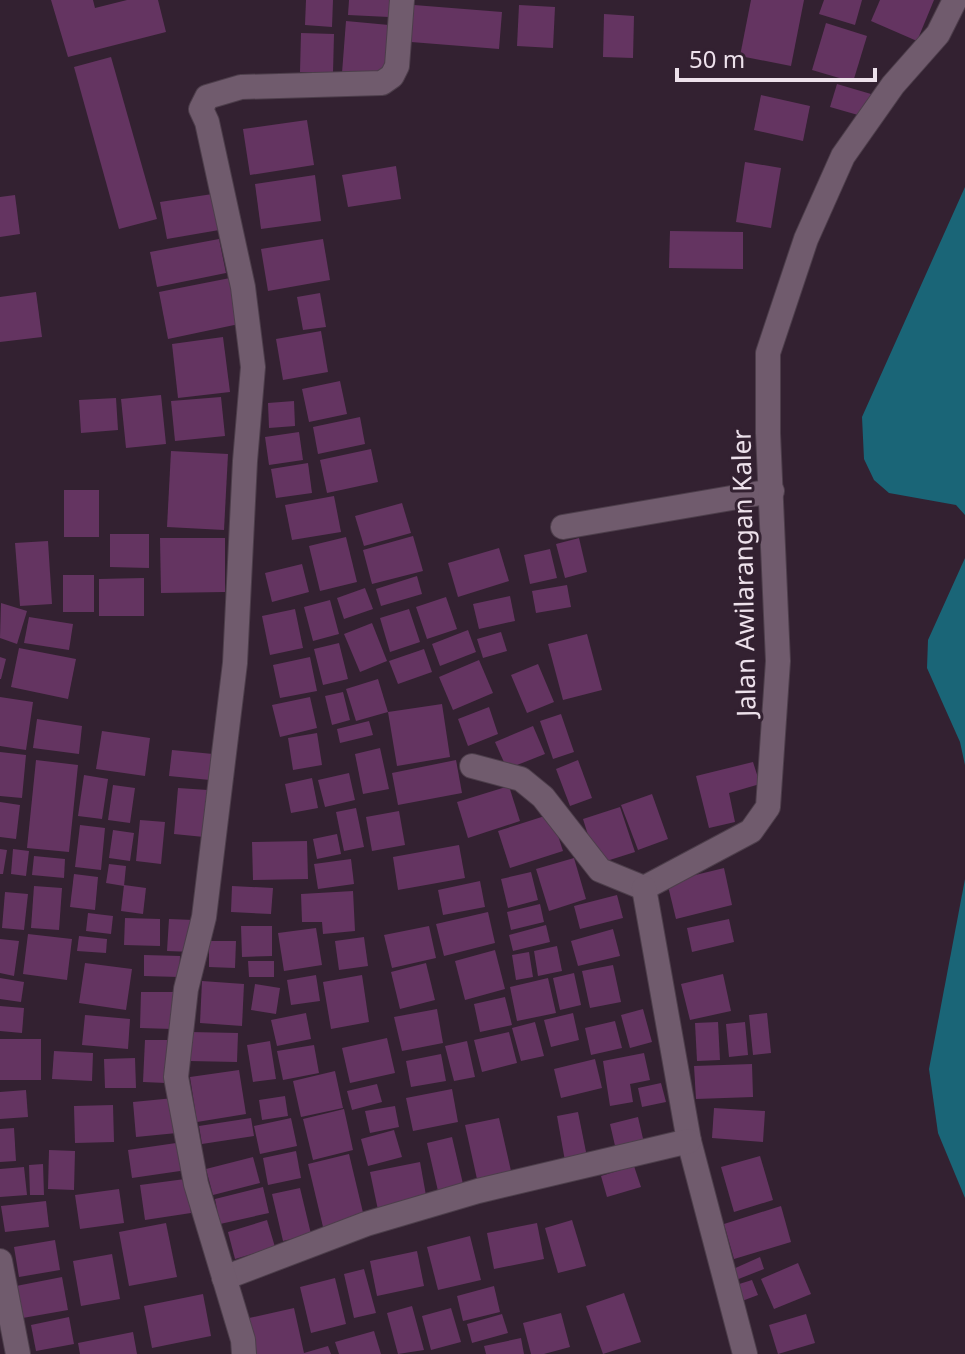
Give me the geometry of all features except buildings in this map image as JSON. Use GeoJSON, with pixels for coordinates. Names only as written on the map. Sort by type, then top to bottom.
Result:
{"type":"FeatureCollection","features":[{"type":"Feature","properties":{"kind":"street"},"geometry":{"type":"LineString","coordinates":[[244,1354],[243,1340],[196,1184],[176,1077],[186,989],[204,917],[235,663],[253,367],[243,287],[207,122],[201,109],[207,97],[241,87],[382,83],[392,76],[397,66],[402,0]]}},
{"type":"Feature","properties":{"kind":"street","name":"Jalan Awilarangan Kaler"},"geometry":{"type":"LineString","coordinates":[[644,888],[751,831],[768,807],[778,661],[768,433],[768,353],[806,239],[843,156],[893,85],[938,34],[955,0]]}},
{"type":"Feature","properties":{"kind":"street"},"geometry":{"type":"LineString","coordinates":[[563,527],[772,491]]}},
{"type":"Feature","properties":{"kind":"street"},"geometry":{"type":"LineString","coordinates":[[472,766],[521,779],[543,797],[600,870],[644,888],[689,1141],[745,1354]]}},
{"type":"Feature","properties":{"kind":"street"},"geometry":{"type":"LineString","coordinates":[[224,1278],[366,1224],[450,1199],[689,1141]]}},
{"type":"Feature","properties":{"kind":"street"},"geometry":{"type":"LineString","coordinates":[[0,1261],[18,1354]]}},
{"type":"Feature","properties":{"kind":"water"},"geometry":{"type":"Polygon","coordinates":[[[965,187],[965,515],[956,505],[889,493],[874,480],[864,459],[862,417],[965,187]]]}},
{"type":"Feature","properties":{"kind":"water"},"geometry":{"type":"Polygon","coordinates":[[[965,558],[965,765],[960,742],[927,668],[928,640],[965,558]]]}},
{"type":"Feature","properties":{"kind":"water"},"geometry":{"type":"Polygon","coordinates":[[[965,879],[965,1198],[938,1133],[929,1069],[965,879]]]}}]}
